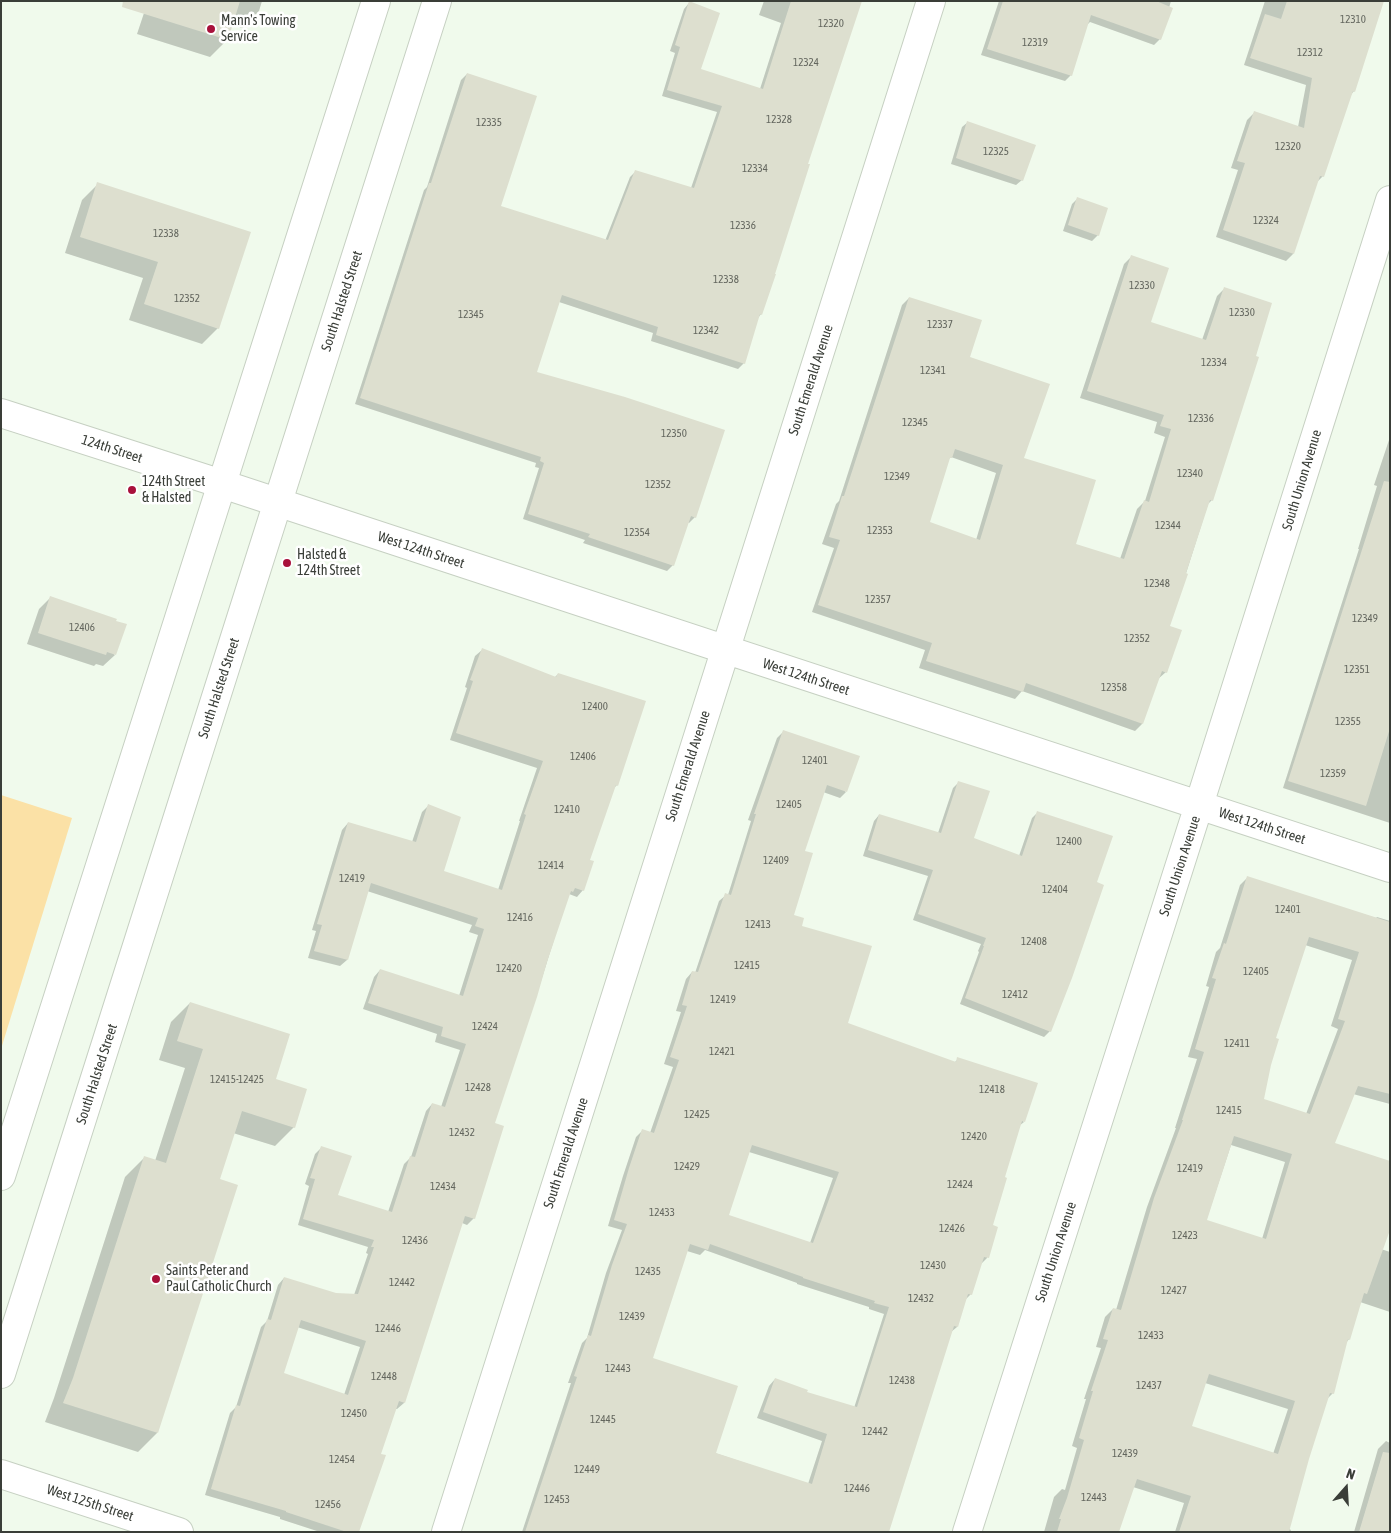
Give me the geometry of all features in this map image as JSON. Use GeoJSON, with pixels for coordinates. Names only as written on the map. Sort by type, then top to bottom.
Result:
{"type":"FeatureCollection","features":[{"type":"Feature","properties":{"kind":"street"},"geometry":{"type":"LineString","coordinates":[[1,1176],[376,1]]}},
{"type":"Feature","properties":{"kind":"street","name":"South Halsted Street"},"geometry":{"type":"LineString","coordinates":[[1,1374],[437,1]]}},
{"type":"Feature","properties":{"kind":"street","name":"South Emerald Avenue"},"geometry":{"type":"LineString","coordinates":[[446,1532],[931,1]]}},
{"type":"Feature","properties":{"kind":"street","name":"South Union Avenue"},"geometry":{"type":"LineString","coordinates":[[967,1532],[1200,805],[1390,200]]}},
{"type":"Feature","properties":{"kind":"street","name":"124th Street"},"geometry":{"type":"LineString","coordinates":[[1,413],[222,484]]}},
{"type":"Feature","properties":{"kind":"street","name":"West 124th Street"},"geometry":{"type":"LineString","coordinates":[[222,484],[1390,868]]}},
{"type":"Feature","properties":{"kind":"street","name":"West 125th Street"},"geometry":{"type":"LineString","coordinates":[[1,1474],[179,1532]]}},
{"type":"Feature","properties":{"kind":"shaded area"},"geometry":{"type":"Polygon","coordinates":[[[1,795],[72,818],[1,1049],[1,795]]]}},
{"type":"Feature","properties":{"kind":"building","name":"Mann's Towing Service"},"geometry":{"type":"Polygon","coordinates":[[[123,1],[240,1],[228,40],[122,7],[123,1]]]}},
{"type":"Feature","properties":{"kind":"building"},"geometry":{"type":"Polygon","coordinates":[[[689,1],[720,13],[701,69],[763,89],[791,1],[862,1],[808,164],[810,164],[776,274],[762,315],[760,314],[745,364],[656,335],[658,327],[562,295],[537,372],[625,397],[725,430],[696,518],[691,516],[674,566],[588,537],[590,534],[528,514],[544,463],[540,461],[541,457],[360,398],[429,183],[431,183],[467,73],[537,96],[501,206],[608,240],[635,170],[694,188],[722,106],[667,90],[680,47],[675,45],[689,1]]]}},
{"type":"Feature","properties":{"kind":"building"},"geometry":{"type":"Polygon","coordinates":[[[1003,1],[1156,1],[1173,8],[1161,40],[1091,15],[1072,76],[987,49],[1003,1]]]}},
{"type":"Feature","properties":{"kind":"building"},"geometry":{"type":"Polygon","coordinates":[[[1287,1],[1384,1],[1355,92],[1353,91],[1324,177],[1320,176],[1294,254],[1223,230],[1245,163],[1237,161],[1254,111],[1304,128],[1312,78],[1250,58],[1265,14],[1281,19],[1287,1]]]}},
{"type":"Feature","properties":{"kind":"building"},"geometry":{"type":"Polygon","coordinates":[[[967,121],[1036,145],[1023,181],[956,158],[967,121]]]}},
{"type":"Feature","properties":{"kind":"building"},"geometry":{"type":"Polygon","coordinates":[[[97,182],[251,232],[219,329],[144,304],[158,262],[80,237],[97,182]]]}},
{"type":"Feature","properties":{"kind":"building"},"geometry":{"type":"Polygon","coordinates":[[[1077,197],[1108,208],[1099,236],[1068,225],[1077,197]]]}},
{"type":"Feature","properties":{"kind":"building"},"geometry":{"type":"Polygon","coordinates":[[[1131,255],[1169,268],[1151,322],[1206,340],[1224,287],[1272,303],[1256,356],[1259,357],[1213,501],[1210,500],[1170,626],[1182,630],[1167,673],[1162,671],[1143,724],[1026,683],[1023,692],[926,661],[932,643],[818,605],[840,540],[829,537],[909,297],[982,320],[970,357],[1050,384],[1024,458],[1096,480],[1076,544],[1124,559],[1144,500],[1149,502],[1171,429],[1160,426],[1164,415],[1087,391],[1131,255]],[[955,449],[952,458],[950,458],[930,522],[980,540],[1003,465],[955,449]]]}},
{"type":"Feature","properties":{"kind":"building"},"geometry":{"type":"Polygon","coordinates":[[[1384,481],[1390,482],[1390,728],[1366,806],[1288,781],[1384,481]]]}},
{"type":"Feature","properties":{"kind":"building"},"geometry":{"type":"Polygon","coordinates":[[[50,596],[127,624],[116,655],[107,652],[106,655],[38,633],[50,596]]]}},
{"type":"Feature","properties":{"kind":"building"},"geometry":{"type":"Polygon","coordinates":[[[482,648],[556,677],[558,673],[646,701],[618,786],[616,785],[590,860],[594,861],[584,891],[575,888],[573,892],[571,891],[547,962],[495,1123],[504,1126],[475,1219],[465,1216],[405,1403],[399,1401],[381,1454],[386,1455],[359,1532],[347,1532],[286,1511],[211,1489],[236,1405],[240,1406],[267,1319],[271,1320],[284,1277],[336,1293],[358,1294],[374,1247],[371,1247],[374,1240],[303,1219],[315,1179],[310,1178],[321,1146],[352,1156],[338,1195],[392,1212],[410,1156],[415,1157],[432,1103],[445,1107],[466,1044],[441,1036],[443,1027],[368,1003],[380,969],[463,996],[484,929],[475,926],[478,918],[371,883],[348,960],[314,951],[322,925],[317,924],[348,822],[416,842],[428,804],[461,817],[444,871],[502,890],[526,815],[524,814],[543,761],[456,733],[473,681],[470,680],[482,648]],[[301,1320],[284,1373],[348,1395],[366,1341],[301,1320]]]}},
{"type":"Feature","properties":{"kind":"building"},"geometry":{"type":"Polygon","coordinates":[[[783,730],[860,756],[847,792],[827,785],[805,851],[813,853],[794,915],[804,918],[802,926],[872,946],[848,1023],[956,1062],[957,1057],[1038,1083],[1025,1122],[1022,1121],[1005,1177],[1007,1178],[993,1225],[998,1227],[989,1258],[984,1257],[972,1295],[968,1294],[958,1327],[954,1326],[889,1532],[525,1532],[577,1377],[574,1376],[588,1335],[591,1336],[612,1265],[627,1224],[614,1220],[629,1168],[642,1129],[654,1133],[679,1060],[670,1057],[687,1006],[682,1005],[692,971],[698,972],[725,893],[731,895],[756,814],[754,814],[783,730]],[[752,1145],[729,1215],[813,1243],[839,1172],[752,1145]],[[690,1244],[653,1358],[738,1386],[716,1453],[812,1484],[827,1434],[763,1412],[775,1378],[808,1390],[807,1392],[857,1407],[889,1307],[710,1244],[708,1250],[690,1244]]]}},
{"type":"Feature","properties":{"kind":"building"},"geometry":{"type":"Polygon","coordinates":[[[958,781],[990,791],[974,838],[1022,856],[1037,811],[1113,836],[1097,882],[1104,885],[1051,1032],[965,998],[986,938],[918,914],[933,870],[868,850],[879,814],[941,833],[958,781]]]}},
{"type":"Feature","properties":{"kind":"building"},"geometry":{"type":"Polygon","coordinates":[[[1247,876],[1390,922],[1390,1094],[1358,1086],[1335,1143],[1390,1161],[1390,1230],[1367,1294],[1364,1293],[1350,1340],[1348,1339],[1334,1394],[1330,1393],[1289,1532],[1179,1532],[1191,1496],[1137,1479],[1119,1532],[1057,1532],[1061,1519],[1059,1519],[1084,1440],[1079,1438],[1093,1391],[1091,1391],[1108,1340],[1103,1339],[1113,1308],[1121,1310],[1154,1198],[1183,1120],[1204,1052],[1195,1049],[1216,979],[1212,978],[1224,943],[1226,944],[1247,876]],[[1309,937],[1276,1038],[1279,1039],[1264,1099],[1310,1114],[1345,1021],[1338,1019],[1359,952],[1309,937]],[[1234,1136],[1207,1220],[1266,1239],[1292,1154],[1234,1136]],[[1209,1374],[1192,1426],[1278,1454],[1295,1401],[1209,1374]]]}},
{"type":"Feature","properties":{"kind":"building","name":"Saints Peter and Paul Catholic Church"},"geometry":{"type":"Polygon","coordinates":[[[190,1002],[290,1034],[276,1079],[307,1089],[295,1128],[242,1111],[220,1179],[238,1185],[158,1433],[63,1403],[73,1378],[144,1156],[166,1163],[203,1049],[177,1041],[190,1002]]]}},
{"type":"Feature","properties":{"kind":"building"},"geometry":{"type":"Polygon","coordinates":[[[1383,1452],[1390,1453],[1390,1532],[1359,1532],[1383,1452]]]}},
{"type":"Feature","properties":{"kind":"place","name":"Mann's Towing Service"},"geometry":{"type":"Point","coordinates":[211,29]}},
{"type":"Feature","properties":{"kind":"place","name":"124th Street & Halsted"},"geometry":{"type":"Point","coordinates":[132,490]}},
{"type":"Feature","properties":{"kind":"place","name":"Halsted & 124th Street"},"geometry":{"type":"Point","coordinates":[287,563]}},
{"type":"Feature","properties":{"kind":"place","name":"Saints Peter and Paul Catholic Church"},"geometry":{"type":"Point","coordinates":[156,1279]}}]}
